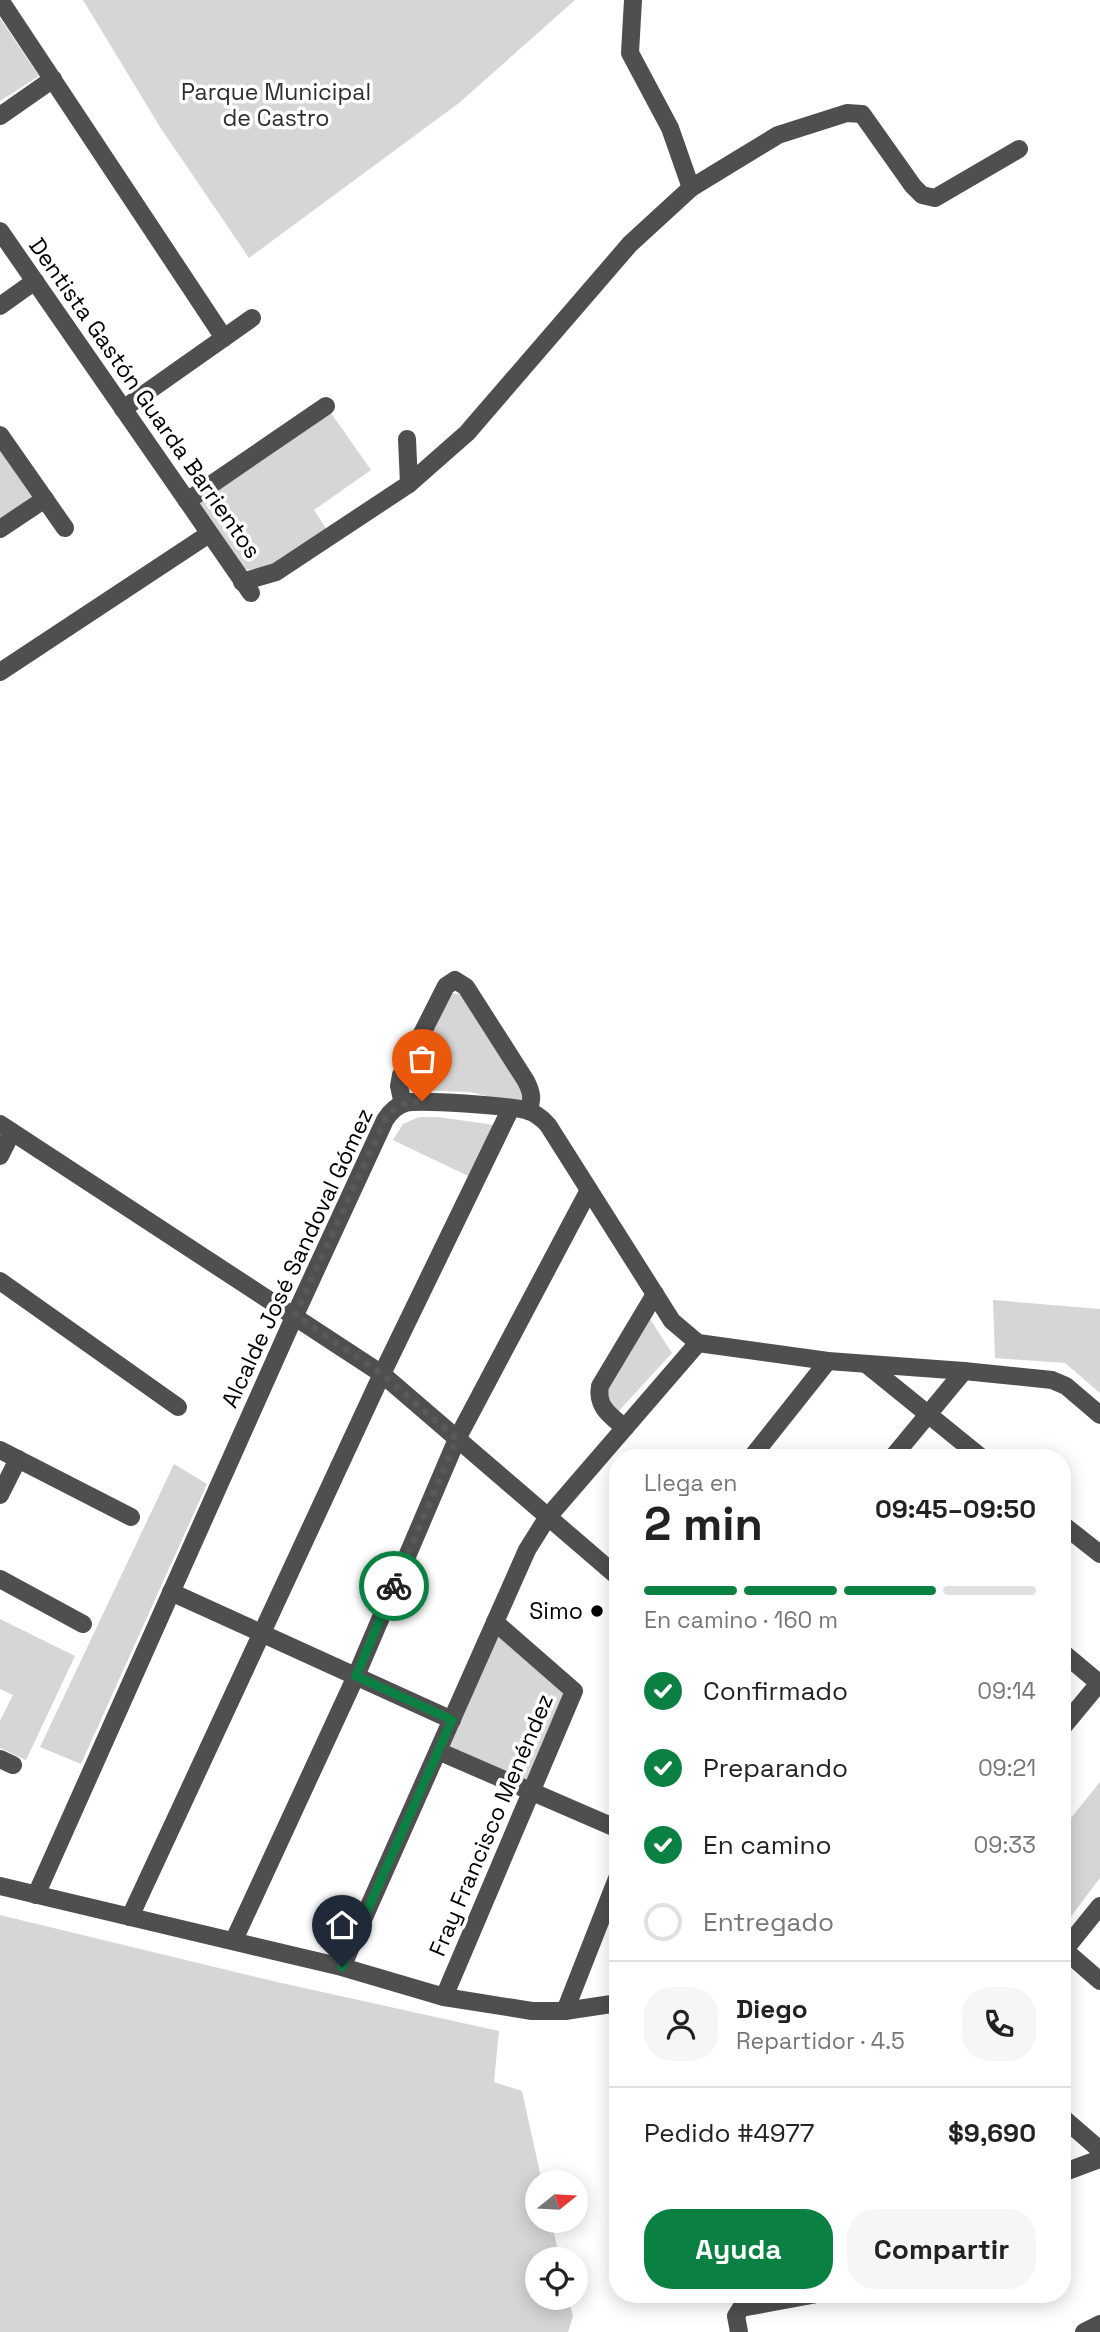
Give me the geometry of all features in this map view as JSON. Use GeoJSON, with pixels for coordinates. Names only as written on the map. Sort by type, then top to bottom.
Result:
{"type":"FeatureCollection","features":[{"type":"Feature","properties":{"kind":"street"},"geometry":{"type":"LineString","coordinates":[[1,0],[224,338]]}},
{"type":"Feature","properties":{"kind":"street"},"geometry":{"type":"LineString","coordinates":[[633,0],[630,53],[670,128],[691,188]]}},
{"type":"Feature","properties":{"kind":"street"},"geometry":{"type":"LineString","coordinates":[[0,116],[53,79]]}},
{"type":"Feature","properties":{"kind":"street"},"geometry":{"type":"LineString","coordinates":[[409,484],[467,433],[631,244],[691,188],[778,135],[847,113],[862,114],[913,186],[922,195],[934,198],[1019,149]]}},
{"type":"Feature","properties":{"kind":"street","name":"Dentista Gastón Guarda Barrientos"},"geometry":{"type":"LineString","coordinates":[[0,231],[246,588],[276,572],[409,484]]}},
{"type":"Feature","properties":{"kind":"street"},"geometry":{"type":"LineString","coordinates":[[0,306],[35,281]]}},
{"type":"Feature","properties":{"kind":"street"},"geometry":{"type":"LineString","coordinates":[[123,409],[252,318]]}},
{"type":"Feature","properties":{"kind":"street"},"geometry":{"type":"LineString","coordinates":[[187,501],[326,406]]}},
{"type":"Feature","properties":{"kind":"street"},"geometry":{"type":"LineString","coordinates":[[0,435],[65,528]]}},
{"type":"Feature","properties":{"kind":"street"},"geometry":{"type":"LineString","coordinates":[[407,439],[409,484]]}},
{"type":"Feature","properties":{"kind":"street"},"geometry":{"type":"LineString","coordinates":[[0,529],[45,499]]}},
{"type":"Feature","properties":{"kind":"street"},"geometry":{"type":"LineString","coordinates":[[0,672],[209,534]]}},
{"type":"Feature","properties":{"kind":"street"},"geometry":{"type":"LineString","coordinates":[[131,1917],[382,1374],[520,1110],[532,1101],[526,1081],[467,987],[455,980],[446,986],[401,1075],[399,1086],[403,1104]]}},
{"type":"Feature","properties":{"kind":"street","name":"Alcalde José Sandoval Gómez"},"geometry":{"type":"LineString","coordinates":[[36,1895],[385,1120],[390,1112],[403,1104],[422,1101],[520,1110]]}},
{"type":"Feature","properties":{"kind":"street"},"geometry":{"type":"LineString","coordinates":[[520,1110],[539,1116],[548,1125],[672,1321],[698,1343],[828,1361],[1052,1380],[1066,1386],[1100,1415]]}},
{"type":"Feature","properties":{"kind":"street"},"geometry":{"type":"LineString","coordinates":[[0,1156],[6,1128],[382,1374],[609,1570]]}},
{"type":"Feature","properties":{"kind":"street"},"geometry":{"type":"LineString","coordinates":[[233,1941],[356,1676],[457,1439],[589,1190]]}},
{"type":"Feature","properties":{"kind":"street"},"geometry":{"type":"LineString","coordinates":[[0,1280],[178,1407]]}},
{"type":"Feature","properties":{"kind":"street"},"geometry":{"type":"LineString","coordinates":[[625,1428],[603,1409],[598,1395],[600,1386],[655,1294]]}},
{"type":"Feature","properties":{"kind":"street"},"geometry":{"type":"LineString","coordinates":[[342,1967],[527,1550],[547,1518],[698,1343]]}},
{"type":"Feature","properties":{"kind":"street"},"geometry":{"type":"LineString","coordinates":[[758,1449],[828,1361]]}},
{"type":"Feature","properties":{"kind":"street"},"geometry":{"type":"LineString","coordinates":[[866,1364],[971,1449]]}},
{"type":"Feature","properties":{"kind":"street"},"geometry":{"type":"LineString","coordinates":[[899,1449],[964,1371]]}},
{"type":"Feature","properties":{"kind":"street"},"geometry":{"type":"LineString","coordinates":[[0,1450],[131,1517]]}},
{"type":"Feature","properties":{"kind":"street"},"geometry":{"type":"LineString","coordinates":[[0,1495],[18,1459]]}},
{"type":"Feature","properties":{"kind":"street"},"geometry":{"type":"LineString","coordinates":[[1071,1531],[1100,1554]]}},
{"type":"Feature","properties":{"kind":"street"},"geometry":{"type":"LineString","coordinates":[[0,1579],[83,1624]]}},
{"type":"Feature","properties":{"kind":"street"},"geometry":{"type":"LineString","coordinates":[[171,1592],[452,1720]]}},
{"type":"Feature","properties":{"kind":"street","name":"Fray Francisco Menéndez"},"geometry":{"type":"LineString","coordinates":[[444,1997],[574,1691],[495,1622]]}},
{"type":"Feature","properties":{"kind":"street"},"geometry":{"type":"LineString","coordinates":[[1071,1660],[1100,1683],[1071,1717]]}},
{"type":"Feature","properties":{"kind":"street"},"geometry":{"type":"LineString","coordinates":[[438,1751],[609,1825]]}},
{"type":"Feature","properties":{"kind":"street"},"geometry":{"type":"LineString","coordinates":[[0,1886],[342,1967],[444,1997],[532,2011],[565,2011],[609,2004]]}},
{"type":"Feature","properties":{"kind":"street"},"geometry":{"type":"LineString","coordinates":[[565,2011],[609,1899]]}},
{"type":"Feature","properties":{"kind":"street"},"geometry":{"type":"LineString","coordinates":[[1071,1941],[1100,1906]]}},
{"type":"Feature","properties":{"kind":"street"},"geometry":{"type":"LineString","coordinates":[[1071,1957],[1100,1981]]}},
{"type":"Feature","properties":{"kind":"street"},"geometry":{"type":"LineString","coordinates":[[1071,2125],[1100,2150]]}},
{"type":"Feature","properties":{"kind":"street"},"geometry":{"type":"LineString","coordinates":[[1071,2169],[1100,2158]]}},
{"type":"Feature","properties":{"kind":"street"},"geometry":{"type":"LineString","coordinates":[[739,2332],[736,2316],[741,2308],[768,2303]]}},
{"type":"Feature","properties":{"kind":"street"},"geometry":{"type":"LineString","coordinates":[[1084,2332],[1100,2324]]}},
{"type":"Feature","properties":{"kind":"green space","name":"Parque Municipal de Castro"},"geometry":{"type":"Polygon","coordinates":[[[83,0],[575,0],[459,103],[249,258],[160,127],[83,0]]]}},
{"type":"Feature","properties":{"kind":"green space"},"geometry":{"type":"Polygon","coordinates":[[[0,18],[39,76],[0,101],[0,18]]]}},
{"type":"Feature","properties":{"kind":"green space"},"geometry":{"type":"Polygon","coordinates":[[[331,413],[371,470],[314,510],[327,530],[275,567],[244,570],[194,502],[331,413]]]}},
{"type":"Feature","properties":{"kind":"green space"},"geometry":{"type":"Polygon","coordinates":[[[0,446],[36,498],[0,522],[0,446]]]}},
{"type":"Feature","properties":{"kind":"green space"},"geometry":{"type":"Polygon","coordinates":[[[452,993],[464,995],[526,1094],[526,1105],[469,1092],[418,1090],[410,1084],[408,1075],[452,993]]]}},
{"type":"Feature","properties":{"kind":"green space"},"geometry":{"type":"Polygon","coordinates":[[[419,1117],[494,1125],[468,1176],[393,1140],[403,1124],[419,1117]]]}},
{"type":"Feature","properties":{"kind":"green space"},"geometry":{"type":"Polygon","coordinates":[[[993,1300],[1100,1309],[1100,1393],[1065,1363],[995,1358],[993,1300]]]}},
{"type":"Feature","properties":{"kind":"green space"},"geometry":{"type":"Polygon","coordinates":[[[650,1319],[672,1353],[616,1414],[607,1392],[650,1319]]]}},
{"type":"Feature","properties":{"kind":"green space"},"geometry":{"type":"Polygon","coordinates":[[[174,1464],[207,1484],[81,1764],[40,1747],[174,1464]]]}},
{"type":"Feature","properties":{"kind":"green space"},"geometry":{"type":"Polygon","coordinates":[[[0,1619],[75,1656],[26,1760],[0,1748],[0,1721],[13,1695],[0,1689],[0,1619]]]}},
{"type":"Feature","properties":{"kind":"green space"},"geometry":{"type":"Polygon","coordinates":[[[495,1625],[573,1691],[531,1789],[440,1751],[495,1625]]]}},
{"type":"Feature","properties":{"kind":"green space"},"geometry":{"type":"Polygon","coordinates":[[[1100,1782],[1100,1878],[1071,1916],[1071,1818],[1100,1782]]]}},
{"type":"Feature","properties":{"kind":"green space"},"geometry":{"type":"Polygon","coordinates":[[[0,1915],[277,1982],[499,2031],[494,2082],[522,2091],[539,2170],[525,2170],[525,2233],[554,2233],[557,2247],[525,2247],[525,2310],[571,2310],[573,2316],[568,2332],[0,2332],[0,1915]]]}},
{"type":"Feature","properties":{"kind":"way so far"},"geometry":{"type":"LineString","coordinates":[[394,1586],[457,1439],[382,1374],[295,1315],[385,1120],[395,1108],[422,1101]]}},
{"type":"Feature","properties":{"kind":"place","name":"Simo"},"geometry":{"type":"Point","coordinates":[597,1611]}},
{"type":"Feature","properties":{"kind":"route"},"geometry":{"type":"LineString","coordinates":[[342,1967],[452,1720],[356,1676],[394,1586]]}}]}
